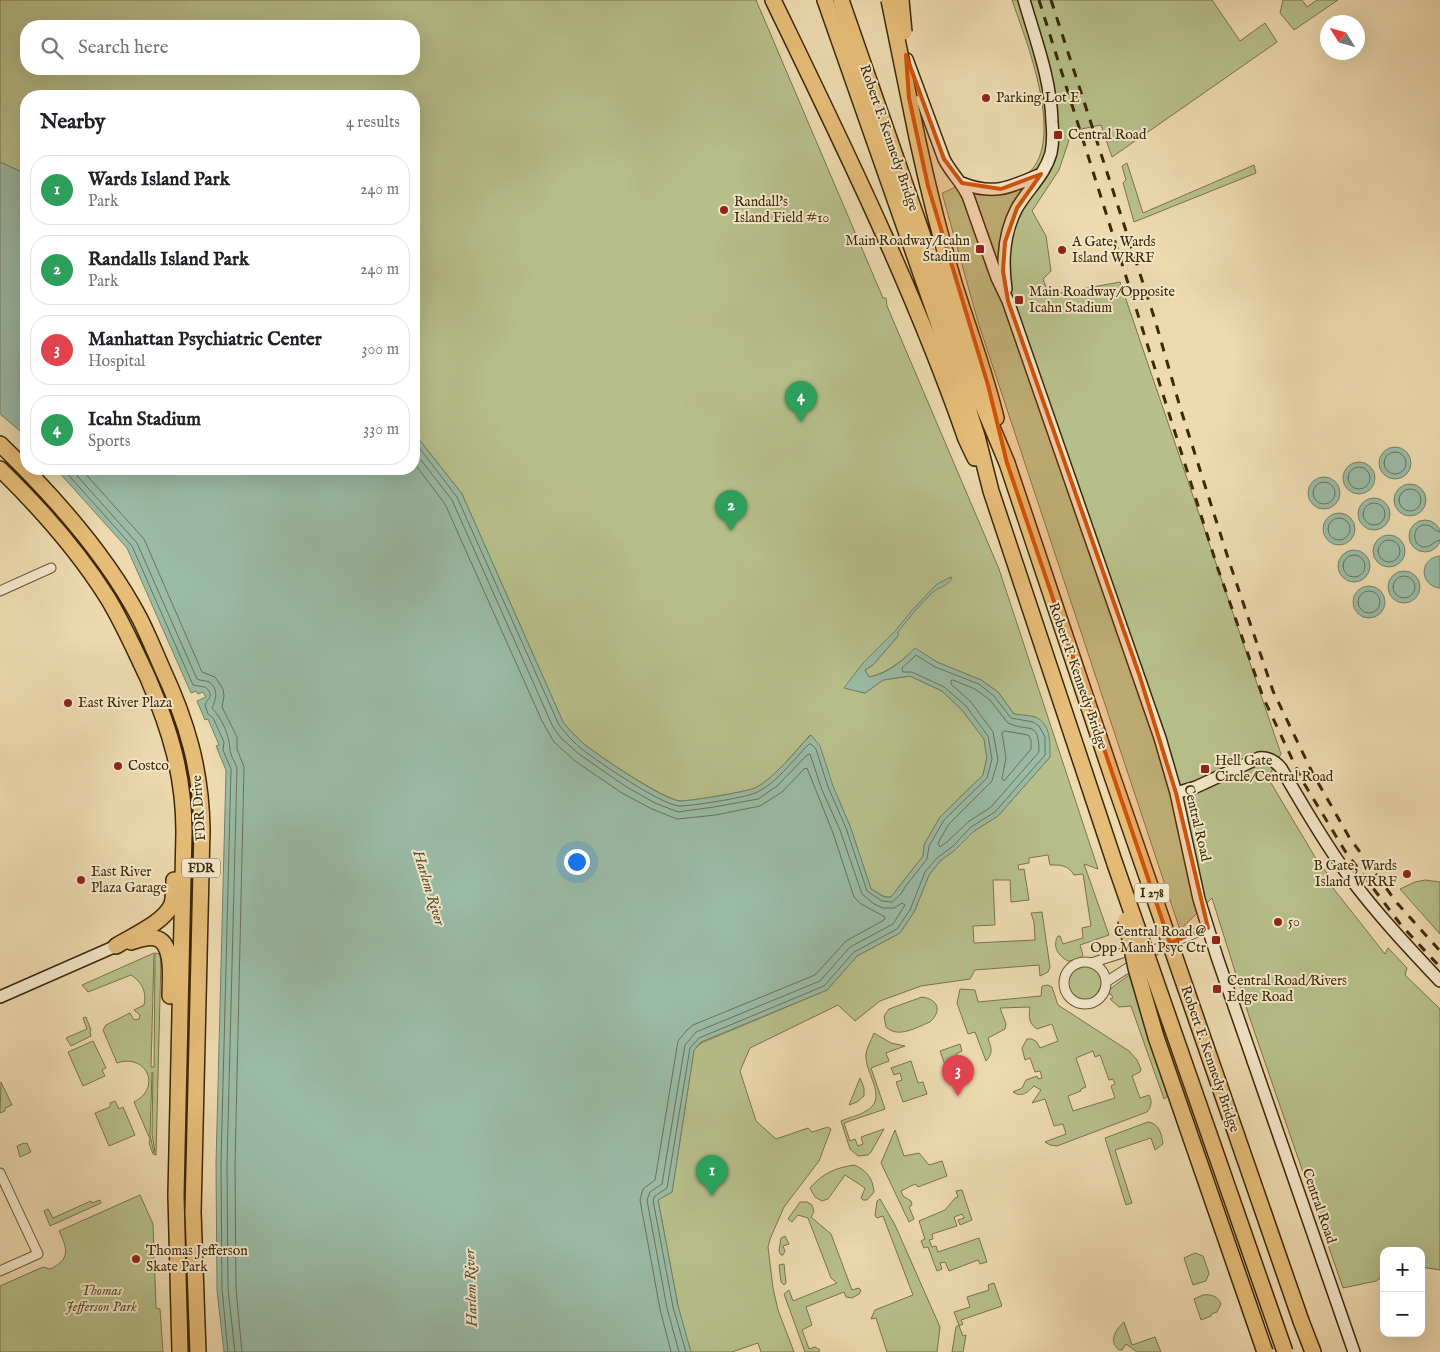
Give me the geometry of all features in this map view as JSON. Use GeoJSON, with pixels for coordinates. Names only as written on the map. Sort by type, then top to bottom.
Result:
{"type":"FeatureCollection","features":[{"type":"Feature","properties":{"kind":"highway"},"geometry":{"type":"LineString","coordinates":[[773,0],[887,239],[941,370],[966,439],[991,491]]}},
{"type":"Feature","properties":{"kind":"highway","name":"Robert F. Kennedy Bridge"},"geometry":{"type":"LineString","coordinates":[[825,0],[965,399],[991,491],[1115,864],[1285,1352]]}},
{"type":"Feature","properties":{"kind":"highway","name":"Robert F. Kennedy Bridge"},"geometry":{"type":"LineString","coordinates":[[841,0],[976,390],[1007,463],[1122,807],[1312,1352]]}},
{"type":"Feature","properties":{"kind":"highway"},"geometry":{"type":"LineString","coordinates":[[888,0],[936,219],[962,310],[988,385],[1007,463]]}},
{"type":"Feature","properties":{"kind":"highway"},"geometry":{"type":"LineString","coordinates":[[901,0],[909,98]]}},
{"type":"Feature","properties":{"kind":"highway","name":"FDR Drive"},"geometry":{"type":"LineString","coordinates":[[0,444],[20,464]]}},
{"type":"Feature","properties":{"kind":"highway","name":"FDR Drive"},"geometry":{"type":"LineString","coordinates":[[0,469],[53,526],[107,598],[139,659],[165,719],[181,778],[184,815],[176,1195],[180,1352]]}},
{"type":"Feature","properties":{"kind":"highway","name":"FDR Drive"},"geometry":{"type":"LineString","coordinates":[[31,475],[77,528],[121,587],[140,619],[171,686],[195,756],[201,792],[202,829],[193,1212],[198,1352]]}},
{"type":"Feature","properties":{"kind":"highway"},"geometry":{"type":"LineString","coordinates":[[116,946],[162,917],[171,904],[174,888],[175,822],[173,744]]}},
{"type":"Feature","properties":{"kind":"highway"},"geometry":{"type":"LineString","coordinates":[[1115,864],[1136,968],[1147,1008],[1164,1062],[1266,1352]]}},
{"type":"Feature","properties":{"kind":"highway"},"geometry":{"type":"LineString","coordinates":[[116,946],[152,937],[160,940],[166,946],[170,966],[170,1023],[178,1067]]}},
{"type":"Feature","properties":{"kind":"street","name":"Central Road"},"geometry":{"type":"LineString","coordinates":[[888,0],[914,80],[944,158],[951,171],[962,183],[982,233],[996,278],[1008,300],[1142,682],[1176,793],[1195,881],[1208,928],[1354,1352]]}},
{"type":"Feature","properties":{"kind":"street","name":"Central Road"},"geometry":{"type":"LineString","coordinates":[[1008,300],[1003,271],[1003,254],[1008,230],[1017,208],[1041,174],[1051,152],[1053,141],[1049,85],[1024,0]]}},
{"type":"Feature","properties":{"kind":"street"},"geometry":{"type":"LineString","coordinates":[[962,183],[983,189],[1001,190],[1041,174]]}},
{"type":"Feature","properties":{"kind":"street"},"geometry":{"type":"LineString","coordinates":[[0,591],[51,568]]}},
{"type":"Feature","properties":{"kind":"street"},"geometry":{"type":"LineString","coordinates":[[1176,793],[1196,787],[1259,758],[1268,758],[1275,762],[1281,768],[1322,837],[1347,873],[1402,942],[1440,982]]}},
{"type":"Feature","properties":{"kind":"street"},"geometry":{"type":"LineString","coordinates":[[1106,982],[1160,947],[1208,928]]}},
{"type":"Feature","properties":{"kind":"street"},"geometry":{"type":"LineString","coordinates":[[0,997],[116,946]]}},
{"type":"Feature","properties":{"kind":"street"},"geometry":{"type":"LineString","coordinates":[[1091,963],[1131,949],[1160,947]]}},
{"type":"Feature","properties":{"kind":"street"},"geometry":{"type":"LineString","coordinates":[[1079,962],[1091,963],[1099,967],[1103,972],[1106,982],[1105,992],[1095,1002],[1088,1005],[1081,1004],[1068,997],[1064,984],[1068,970],[1079,962]]}},
{"type":"Feature","properties":{"kind":"street"},"geometry":{"type":"LineString","coordinates":[[0,1173],[38,1254],[0,1271]]}},
{"type":"Feature","properties":{"kind":"highlighted area"},"geometry":{"type":"Polygon","coordinates":[[[906,55],[944,159],[962,183],[1001,189],[1041,174],[1017,208],[1005,242],[1003,271],[1008,301],[1139,674],[1176,793],[1208,928],[1170,943],[1007,463],[988,385],[928,186],[909,98],[906,55]]]}},
{"type":"Feature","properties":{"kind":"green space"},"geometry":{"type":"Polygon","coordinates":[[[0,0],[756,0],[883,298],[886,298],[887,306],[999,569],[1098,869],[1084,864],[1109,935],[1080,945],[1083,955],[1080,959],[1068,961],[1061,956],[1056,947],[1058,936],[1060,936],[1063,944],[1083,938],[1082,928],[1091,926],[1083,874],[1074,875],[1064,866],[1050,865],[1048,855],[1029,858],[1029,863],[1018,865],[1019,870],[1024,869],[1029,900],[1011,902],[1010,880],[993,880],[995,925],[973,926],[974,943],[1035,940],[1034,922],[1031,913],[1042,912],[1050,967],[1048,972],[1040,976],[1039,965],[975,970],[970,979],[921,986],[880,1001],[855,1021],[838,1005],[750,1048],[740,1071],[756,1121],[776,1139],[808,1128],[812,1132],[828,1127],[831,1129],[819,1161],[784,1207],[768,1247],[778,1310],[794,1352],[761,1352],[758,1343],[732,1352],[690,1352],[678,1306],[658,1200],[672,1192],[694,1050],[701,1043],[827,990],[857,956],[900,933],[914,912],[929,875],[940,861],[955,850],[974,831],[998,816],[1050,757],[1035,717],[1014,714],[998,692],[981,680],[937,662],[915,649],[888,670],[869,677],[865,670],[873,665],[898,636],[896,630],[863,663],[845,688],[865,693],[883,680],[910,676],[942,691],[962,710],[984,739],[987,758],[983,775],[940,817],[924,845],[923,856],[891,897],[885,897],[871,889],[850,826],[810,735],[770,778],[755,788],[695,800],[680,801],[660,793],[631,776],[592,750],[575,736],[563,722],[462,494],[420,441],[420,90],[20,90],[20,171],[0,162],[0,0]]]}},
{"type":"Feature","properties":{"kind":"green space"},"geometry":{"type":"Polygon","coordinates":[[[1012,0],[1212,0],[1240,41],[1265,23],[1277,42],[1112,157],[1101,125],[1072,131],[1059,170],[1032,211],[1046,236],[1051,271],[1043,279],[1049,295],[1120,282],[1281,754],[1268,778],[1315,857],[1332,880],[1333,888],[1385,954],[1388,948],[1407,968],[1405,975],[1440,1009],[1440,1270],[1425,1268],[1425,1247],[1380,1247],[1380,1278],[1376,1281],[1343,1288],[1249,1016],[1212,898],[1180,930],[978,322],[942,193],[970,181],[992,187],[1005,185],[1018,180],[1034,167],[1042,147],[1044,123],[1041,96],[1027,42],[1012,0]]]}},
{"type":"Feature","properties":{"kind":"green space"},"geometry":{"type":"Polygon","coordinates":[[[1283,0],[1302,0],[1307,7],[1317,0],[1338,0],[1294,30],[1280,13],[1283,0]]]}},
{"type":"Feature","properties":{"kind":"green space"},"geometry":{"type":"Polygon","coordinates":[[[1127,163],[1143,213],[1254,165],[1256,173],[1134,222],[1123,183],[1126,180],[1122,166],[1127,163]]]}},
{"type":"Feature","properties":{"kind":"green space"},"geometry":{"type":"Polygon","coordinates":[[[1425,880],[1440,882],[1440,934],[1400,889],[1415,882],[1425,880]]]}},
{"type":"Feature","properties":{"kind":"green space"},"geometry":{"type":"Polygon","coordinates":[[[154,953],[160,954],[156,1155],[153,1154],[149,1143],[150,1139],[134,1102],[143,1096],[147,1089],[149,1081],[147,1074],[143,1067],[136,1063],[127,1061],[117,1063],[103,1030],[106,1025],[130,1013],[134,1020],[139,1019],[140,1015],[134,1010],[144,1005],[145,996],[143,988],[131,975],[88,992],[82,985],[154,953]],[[154,955],[151,1067],[154,1067],[154,955]],[[152,1072],[150,1135],[154,1153],[152,1134],[152,1072]]]}},
{"type":"Feature","properties":{"kind":"green space"},"geometry":{"type":"Polygon","coordinates":[[[1088,965],[1096,968],[1101,974],[1100,987],[1091,999],[1085,1001],[1078,1000],[1070,992],[1067,981],[1068,977],[1074,971],[1088,965]]]}},
{"type":"Feature","properties":{"kind":"green space"},"geometry":{"type":"Polygon","coordinates":[[[1129,975],[1168,1096],[1164,1099],[1131,1006],[1119,1007],[1110,999],[1113,998],[1109,994],[1110,989],[1129,975]]]}},
{"type":"Feature","properties":{"kind":"green space"},"geometry":{"type":"Polygon","coordinates":[[[1048,985],[1052,987],[1058,1005],[1129,1051],[1137,1060],[1141,1069],[1140,1072],[1132,1076],[1140,1098],[1149,1095],[1151,1099],[1151,1106],[1147,1112],[1057,1146],[1045,1142],[1066,1134],[1063,1124],[1054,1126],[1045,1099],[1032,1103],[1041,1090],[1034,1086],[1022,1094],[1013,1092],[1022,1088],[1026,1080],[1037,1076],[1038,1079],[1042,1078],[1040,1071],[1035,1072],[1030,1058],[1025,1060],[1022,1048],[1027,1039],[1037,1042],[1040,1048],[1058,1041],[1052,1024],[1037,1029],[1034,1027],[1029,1016],[1030,1007],[1000,1008],[1006,1024],[1005,1029],[988,1038],[991,1052],[986,1061],[975,1032],[968,1034],[957,1003],[960,989],[975,990],[978,1002],[1041,996],[1042,986],[1048,985]],[[1093,1051],[1076,1058],[1086,1087],[1068,1096],[1073,1111],[1115,1098],[1111,1086],[1115,1084],[1113,1079],[1109,1080],[1100,1055],[1095,1057],[1093,1051]]]}},
{"type":"Feature","properties":{"kind":"green space"},"geometry":{"type":"Polygon","coordinates":[[[922,997],[935,1003],[937,1009],[934,1018],[930,1022],[902,1032],[896,1032],[886,1027],[884,1016],[889,1009],[922,997]]]}},
{"type":"Feature","properties":{"kind":"green space"},"geometry":{"type":"Polygon","coordinates":[[[86,1017],[91,1030],[91,1036],[71,1046],[66,1038],[87,1029],[83,1018],[86,1017]]]}},
{"type":"Feature","properties":{"kind":"green space"},"geometry":{"type":"Polygon","coordinates":[[[874,1033],[891,1043],[905,1046],[886,1053],[889,1061],[871,1068],[885,1109],[844,1123],[850,1141],[855,1139],[858,1146],[863,1144],[861,1137],[884,1129],[871,1152],[868,1155],[858,1156],[850,1149],[841,1121],[863,1113],[872,1106],[875,1100],[875,1087],[867,1065],[866,1055],[874,1033]]]}},
{"type":"Feature","properties":{"kind":"green space"},"geometry":{"type":"Polygon","coordinates":[[[93,1041],[106,1068],[102,1070],[105,1076],[83,1086],[68,1052],[93,1041]]]}},
{"type":"Feature","properties":{"kind":"green space"},"geometry":{"type":"Polygon","coordinates":[[[960,1044],[962,1051],[956,1054],[959,1061],[965,1059],[972,1079],[952,1085],[940,1051],[960,1044]]]}},
{"type":"Feature","properties":{"kind":"green space"},"geometry":{"type":"Polygon","coordinates":[[[911,1061],[918,1083],[923,1082],[927,1094],[903,1102],[896,1082],[902,1080],[900,1073],[894,1075],[891,1068],[911,1061]]]}},
{"type":"Feature","properties":{"kind":"green space"},"geometry":{"type":"Polygon","coordinates":[[[860,1078],[864,1088],[864,1096],[857,1102],[849,1105],[860,1078]]]}},
{"type":"Feature","properties":{"kind":"green space"},"geometry":{"type":"Polygon","coordinates":[[[1,1082],[12,1105],[0,1113],[1,1082]]]}},
{"type":"Feature","properties":{"kind":"green space"},"geometry":{"type":"Polygon","coordinates":[[[115,1101],[119,1109],[123,1107],[135,1135],[109,1146],[95,1113],[110,1107],[110,1103],[115,1101]]]}},
{"type":"Feature","properties":{"kind":"green space"},"geometry":{"type":"Polygon","coordinates":[[[1148,1122],[1157,1127],[1161,1133],[1163,1144],[1155,1150],[1151,1138],[1115,1150],[1132,1203],[1126,1205],[1105,1138],[1148,1122]]]}},
{"type":"Feature","properties":{"kind":"green space"},"geometry":{"type":"Polygon","coordinates":[[[895,1130],[904,1156],[919,1153],[929,1165],[942,1161],[947,1176],[918,1187],[915,1184],[901,1191],[903,1196],[911,1201],[912,1205],[909,1207],[914,1219],[909,1222],[881,1163],[895,1130]]]}},
{"type":"Feature","properties":{"kind":"green space"},"geometry":{"type":"Polygon","coordinates":[[[27,1143],[31,1152],[20,1157],[17,1146],[27,1143]]]}},
{"type":"Feature","properties":{"kind":"green space"},"geometry":{"type":"Polygon","coordinates":[[[854,1165],[866,1172],[872,1183],[874,1192],[867,1200],[861,1198],[865,1188],[845,1175],[828,1199],[822,1201],[815,1197],[810,1188],[820,1178],[835,1170],[854,1165]]]}},
{"type":"Feature","properties":{"kind":"green space"},"geometry":{"type":"Polygon","coordinates":[[[962,1190],[972,1220],[960,1225],[958,1220],[964,1218],[962,1214],[954,1217],[957,1226],[932,1234],[933,1239],[929,1240],[932,1247],[936,1246],[938,1252],[979,1238],[987,1262],[980,1264],[978,1260],[949,1271],[945,1262],[940,1263],[942,1269],[937,1271],[928,1247],[924,1248],[921,1241],[925,1239],[919,1221],[945,1210],[958,1197],[956,1191],[962,1190]]]}},
{"type":"Feature","properties":{"kind":"green space","name":"Thomas Jefferson Park"},"geometry":{"type":"Polygon","coordinates":[[[140,1195],[153,1224],[156,1308],[160,1309],[163,1352],[0,1352],[0,1286],[43,1267],[50,1269],[61,1262],[64,1258],[65,1249],[59,1231],[140,1195]]]}},
{"type":"Feature","properties":{"kind":"green space"},"geometry":{"type":"Polygon","coordinates":[[[880,1199],[895,1225],[940,1327],[937,1352],[887,1352],[876,1318],[871,1319],[875,1310],[913,1295],[883,1216],[877,1218],[875,1216],[877,1201],[880,1199]]]}},
{"type":"Feature","properties":{"kind":"green space"},"geometry":{"type":"Polygon","coordinates":[[[100,1200],[101,1203],[50,1226],[44,1211],[48,1209],[53,1218],[91,1201],[92,1203],[100,1200]]]}},
{"type":"Feature","properties":{"kind":"green space"},"geometry":{"type":"Polygon","coordinates":[[[800,1202],[807,1202],[812,1205],[814,1212],[811,1217],[831,1234],[852,1290],[859,1288],[861,1291],[852,1298],[846,1297],[844,1292],[806,1307],[812,1325],[802,1330],[809,1349],[815,1347],[820,1350],[819,1352],[805,1352],[784,1294],[789,1290],[793,1301],[837,1283],[831,1278],[808,1218],[798,1215],[792,1222],[788,1219],[800,1202]]]}},
{"type":"Feature","properties":{"kind":"green space"},"geometry":{"type":"Polygon","coordinates":[[[785,1236],[789,1244],[783,1246],[785,1251],[781,1255],[779,1251],[781,1238],[785,1236]]]}},
{"type":"Feature","properties":{"kind":"green space"},"geometry":{"type":"Polygon","coordinates":[[[1195,1253],[1203,1256],[1209,1273],[1206,1281],[1193,1285],[1184,1258],[1195,1253]]]}},
{"type":"Feature","properties":{"kind":"green space"},"geometry":{"type":"Polygon","coordinates":[[[784,1264],[786,1283],[784,1285],[781,1282],[779,1265],[784,1264]]]}},
{"type":"Feature","properties":{"kind":"green space"},"geometry":{"type":"Polygon","coordinates":[[[994,1283],[1002,1306],[961,1320],[963,1324],[959,1326],[963,1336],[966,1335],[963,1352],[952,1352],[956,1327],[959,1325],[954,1312],[970,1307],[967,1297],[989,1290],[988,1285],[994,1283]]]}},
{"type":"Feature","properties":{"kind":"green space"},"geometry":{"type":"Polygon","coordinates":[[[1203,1295],[1214,1296],[1221,1304],[1217,1312],[1201,1320],[1194,1299],[1203,1295]]]}},
{"type":"Feature","properties":{"kind":"green space"},"geometry":{"type":"Polygon","coordinates":[[[1124,1322],[1132,1345],[1155,1337],[1161,1352],[1137,1352],[1126,1344],[1122,1350],[1119,1350],[1114,1343],[1114,1335],[1124,1322]]]}},
{"type":"Feature","properties":{"kind":"water"},"geometry":{"type":"Polygon","coordinates":[[[0,162],[20,171],[20,431],[0,414],[0,162]]]}},
{"type":"Feature","properties":{"kind":"water","name":"Harlem River"},"geometry":{"type":"Polygon","coordinates":[[[420,441],[462,494],[563,722],[575,736],[631,777],[672,799],[680,801],[695,800],[755,788],[770,778],[811,735],[820,746],[871,889],[884,897],[891,897],[923,856],[924,845],[940,817],[983,775],[987,758],[984,739],[962,710],[942,691],[910,676],[883,680],[865,693],[844,688],[863,663],[896,630],[937,584],[952,578],[924,601],[898,632],[898,636],[873,665],[865,670],[869,677],[882,673],[900,662],[915,648],[937,662],[981,680],[998,692],[1014,714],[1033,716],[1040,720],[1047,729],[1050,757],[998,816],[974,831],[955,850],[940,861],[929,875],[914,912],[900,933],[857,956],[827,990],[701,1042],[694,1050],[672,1192],[658,1200],[678,1306],[691,1352],[224,1352],[217,1290],[216,1164],[226,770],[216,746],[219,745],[208,719],[205,720],[197,701],[206,697],[203,692],[198,694],[196,691],[191,693],[127,548],[61,475],[420,475],[420,441]]]}},
{"type":"Feature","properties":{"kind":"water"},"geometry":{"type":"Polygon","coordinates":[[[1395,447],[1401,448],[1406,452],[1410,457],[1410,469],[1406,474],[1401,478],[1395,479],[1389,478],[1384,474],[1380,469],[1379,463],[1380,457],[1384,452],[1389,448],[1395,447]]]}},
{"type":"Feature","properties":{"kind":"water"},"geometry":{"type":"Polygon","coordinates":[[[1359,462],[1365,463],[1370,467],[1374,472],[1374,484],[1370,489],[1365,493],[1359,494],[1353,493],[1348,489],[1344,484],[1343,478],[1344,472],[1348,467],[1353,463],[1359,462]]]}},
{"type":"Feature","properties":{"kind":"water"},"geometry":{"type":"Polygon","coordinates":[[[1324,477],[1330,478],[1335,482],[1339,487],[1339,499],[1335,504],[1330,508],[1324,509],[1318,508],[1313,504],[1309,499],[1308,493],[1309,487],[1313,482],[1318,478],[1324,477]]]}},
{"type":"Feature","properties":{"kind":"water"},"geometry":{"type":"Polygon","coordinates":[[[1410,484],[1416,485],[1421,489],[1425,494],[1425,506],[1421,511],[1416,515],[1410,516],[1404,515],[1399,511],[1395,506],[1394,500],[1395,494],[1399,489],[1404,485],[1410,484]]]}},
{"type":"Feature","properties":{"kind":"water"},"geometry":{"type":"Polygon","coordinates":[[[1374,498],[1380,499],[1385,503],[1389,508],[1389,520],[1385,525],[1380,529],[1374,530],[1368,529],[1363,525],[1359,520],[1358,514],[1359,508],[1363,503],[1368,499],[1374,498]]]}},
{"type":"Feature","properties":{"kind":"water"},"geometry":{"type":"Polygon","coordinates":[[[1339,513],[1345,514],[1350,518],[1354,523],[1354,535],[1350,540],[1345,544],[1339,545],[1333,544],[1328,540],[1324,535],[1323,529],[1324,523],[1328,518],[1333,514],[1339,513]]]}},
{"type":"Feature","properties":{"kind":"water"},"geometry":{"type":"Polygon","coordinates":[[[1425,520],[1431,521],[1436,525],[1440,530],[1440,542],[1436,547],[1431,551],[1425,552],[1419,551],[1414,547],[1410,542],[1409,536],[1410,530],[1414,525],[1419,521],[1425,520]]]}},
{"type":"Feature","properties":{"kind":"water"},"geometry":{"type":"Polygon","coordinates":[[[1389,535],[1395,536],[1400,540],[1404,545],[1404,557],[1400,562],[1395,566],[1389,567],[1383,566],[1378,562],[1374,557],[1373,551],[1374,545],[1378,540],[1383,536],[1389,535]]]}},
{"type":"Feature","properties":{"kind":"water"},"geometry":{"type":"Polygon","coordinates":[[[1354,550],[1360,551],[1365,555],[1369,560],[1369,572],[1365,577],[1360,581],[1354,582],[1348,581],[1343,577],[1339,572],[1338,566],[1339,560],[1343,555],[1348,551],[1354,550]]]}},
{"type":"Feature","properties":{"kind":"water"},"geometry":{"type":"Polygon","coordinates":[[[1440,556],[1439,588],[1432,586],[1428,582],[1424,572],[1428,561],[1440,556]]]}},
{"type":"Feature","properties":{"kind":"water"},"geometry":{"type":"Polygon","coordinates":[[[1404,571],[1410,572],[1415,576],[1419,581],[1419,593],[1415,598],[1410,602],[1404,603],[1398,602],[1393,598],[1389,593],[1388,587],[1389,581],[1393,576],[1398,572],[1404,571]]]}},
{"type":"Feature","properties":{"kind":"water"},"geometry":{"type":"Polygon","coordinates":[[[1369,586],[1375,587],[1380,591],[1384,596],[1384,608],[1380,613],[1375,617],[1369,618],[1363,617],[1358,613],[1354,608],[1353,602],[1354,596],[1358,591],[1363,587],[1369,586]]]}},
{"type":"Feature","properties":{"kind":"railway"},"geometry":{"type":"LineString","coordinates":[[1039,0],[1217,566],[1263,697],[1302,780],[1345,851],[1401,925],[1440,967]]}},
{"type":"Feature","properties":{"kind":"railway"},"geometry":{"type":"LineString","coordinates":[[1051,0],[1155,320],[1180,407],[1229,561],[1273,691],[1312,772],[1349,837],[1397,903],[1440,951]]}},
{"type":"Feature","properties":{"kind":"place","name":"Parking Lot E"},"geometry":{"type":"Point","coordinates":[986,98]}},
{"type":"Feature","properties":{"kind":"place","name":"Central Road"},"geometry":{"type":"Point","coordinates":[1058,135]}},
{"type":"Feature","properties":{"kind":"place","name":"Randall's Island Field #10"},"geometry":{"type":"Point","coordinates":[724,210]}},
{"type":"Feature","properties":{"kind":"place","name":"Main Roadway/Icahn Stadium"},"geometry":{"type":"Point","coordinates":[980,249]}},
{"type":"Feature","properties":{"kind":"place","name":"A Gate, Wards Island WRRF"},"geometry":{"type":"Point","coordinates":[1062,250]}},
{"type":"Feature","properties":{"kind":"place","name":"Main Roadway/Opposite Icahn Stadium"},"geometry":{"type":"Point","coordinates":[1019,300]}},
{"type":"Feature","properties":{"kind":"place","name":"Icahn Stadium"},"geometry":{"type":"Point","coordinates":[801,422]}},
{"type":"Feature","properties":{"kind":"place","name":"Randalls Island Park"},"geometry":{"type":"Point","coordinates":[731,531]}},
{"type":"Feature","properties":{"kind":"place","name":"East River Plaza"},"geometry":{"type":"Point","coordinates":[68,703]}},
{"type":"Feature","properties":{"kind":"place","name":"Costco"},"geometry":{"type":"Point","coordinates":[118,766]}},
{"type":"Feature","properties":{"kind":"place","name":"Hell Gate Circle/Central Road"},"geometry":{"type":"Point","coordinates":[1205,769]}},
{"type":"Feature","properties":{"kind":"place","name":"B Gate, Wards Island WRRF"},"geometry":{"type":"Point","coordinates":[1407,874]}},
{"type":"Feature","properties":{"kind":"place","name":"East River Plaza Garage"},"geometry":{"type":"Point","coordinates":[81,880]}},
{"type":"Feature","properties":{"kind":"place","name":"50"},"geometry":{"type":"Point","coordinates":[1278,922]}},
{"type":"Feature","properties":{"kind":"place","name":"Central Road @ Opp Manh Psyc Ctr"},"geometry":{"type":"Point","coordinates":[1216,940]}},
{"type":"Feature","properties":{"kind":"place","name":"Central Road/Rivers Edge Road"},"geometry":{"type":"Point","coordinates":[1217,989]}},
{"type":"Feature","properties":{"kind":"place","name":"Manhattan Psychiatric Center"},"geometry":{"type":"Point","coordinates":[958,1096]}},
{"type":"Feature","properties":{"kind":"place","name":"Wards Island Park"},"geometry":{"type":"Point","coordinates":[712,1196]}},
{"type":"Feature","properties":{"kind":"place","name":"Thomas Jefferson Skate Park"},"geometry":{"type":"Point","coordinates":[136,1259]}}]}
